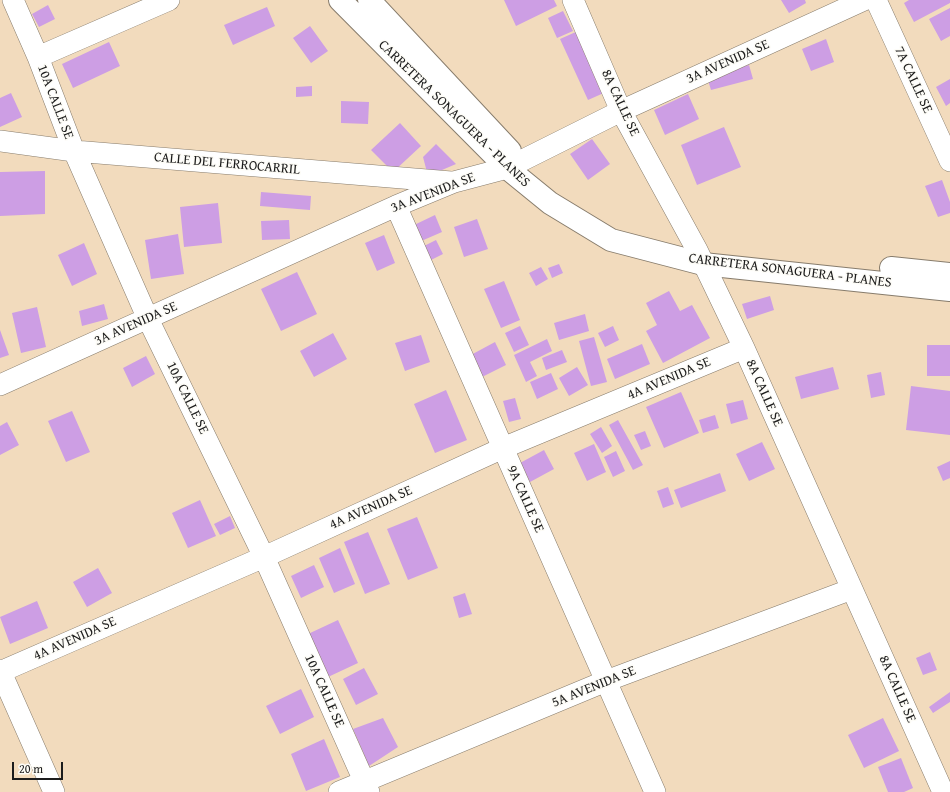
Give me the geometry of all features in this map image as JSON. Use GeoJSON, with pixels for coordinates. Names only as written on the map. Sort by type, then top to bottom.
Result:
{"type":"FeatureCollection","features":[{"type":"Feature","properties":{"kind":"main road","name":"CARRETERA SONAGUERA - PLANES"},"geometry":{"type":"LineString","coordinates":[[340,0],[513,165],[550,203],[611,240],[700,257],[950,290]]}},
{"type":"Feature","properties":{"kind":"main road","name":"CARRETERA SONAGUERA - PLANES"},"geometry":{"type":"LineString","coordinates":[[369,0],[513,165]]}},
{"type":"Feature","properties":{"kind":"main road","name":"CARRETERA SONAGUERA - PLANES"},"geometry":{"type":"LineString","coordinates":[[700,257],[950,274]]}},
{"type":"Feature","properties":{"kind":"street","name":"10A CALLE SE"},"geometry":{"type":"LineString","coordinates":[[13,0],[38,57],[74,151],[148,318],[264,556],[366,787]]}},
{"type":"Feature","properties":{"kind":"street"},"geometry":{"type":"LineString","coordinates":[[38,57],[169,0]]}},
{"type":"Feature","properties":{"kind":"street","name":"8A CALLE SE"},"geometry":{"type":"LineString","coordinates":[[574,0],[621,111],[700,257],[744,348],[943,792]]}},
{"type":"Feature","properties":{"kind":"street","name":"3A AVENIDA SE"},"geometry":{"type":"LineString","coordinates":[[0,385],[396,206],[454,182],[513,165],[621,111],[864,0]]}},
{"type":"Feature","properties":{"kind":"street","name":"7A CALLE SE"},"geometry":{"type":"LineString","coordinates":[[876,0],[950,161]]}},
{"type":"Feature","properties":{"kind":"street","name":"CALLE DEL FERROCARRIL"},"geometry":{"type":"LineString","coordinates":[[0,141],[74,151],[454,182]]}},
{"type":"Feature","properties":{"kind":"street","name":"9A CALLE SE"},"geometry":{"type":"LineString","coordinates":[[396,206],[655,792]]}},
{"type":"Feature","properties":{"kind":"street","name":"4A AVENIDA SE"},"geometry":{"type":"LineString","coordinates":[[0,671],[264,556],[503,448],[744,348]]}},
{"type":"Feature","properties":{"kind":"street","name":"5A AVENIDA SE"},"geometry":{"type":"LineString","coordinates":[[339,792],[366,787],[606,681],[852,589]]}},
{"type":"Feature","properties":{"kind":"street"},"geometry":{"type":"LineString","coordinates":[[0,671],[54,792]]}},
{"type":"Feature","properties":{"kind":"building"},"geometry":{"type":"Polygon","coordinates":[[[504,0],[554,0],[557,6],[516,26],[504,0]]]}},
{"type":"Feature","properties":{"kind":"building"},"geometry":{"type":"Polygon","coordinates":[[[781,0],[805,0],[806,3],[789,13],[781,0]]]}},
{"type":"Feature","properties":{"kind":"building"},"geometry":{"type":"Polygon","coordinates":[[[909,0],[950,0],[950,3],[914,22],[904,3],[909,0]]]}},
{"type":"Feature","properties":{"kind":"building"},"geometry":{"type":"Polygon","coordinates":[[[48,5],[55,19],[39,27],[32,14],[48,5]]]}},
{"type":"Feature","properties":{"kind":"building"},"geometry":{"type":"Polygon","coordinates":[[[267,7],[275,26],[233,45],[224,25],[267,7]]]}},
{"type":"Feature","properties":{"kind":"building"},"geometry":{"type":"Polygon","coordinates":[[[950,8],[950,36],[941,41],[929,19],[950,8]]]}},
{"type":"Feature","properties":{"kind":"building"},"geometry":{"type":"Polygon","coordinates":[[[563,11],[573,31],[557,38],[548,18],[563,11]]]}},
{"type":"Feature","properties":{"kind":"building"},"geometry":{"type":"Polygon","coordinates":[[[310,26],[328,51],[311,63],[293,38],[310,26]]]}},
{"type":"Feature","properties":{"kind":"building"},"geometry":{"type":"Polygon","coordinates":[[[578,31],[606,92],[588,100],[560,39],[578,31]]]}},
{"type":"Feature","properties":{"kind":"building"},"geometry":{"type":"Polygon","coordinates":[[[826,39],[834,62],[811,71],[802,49],[826,39]]]}},
{"type":"Feature","properties":{"kind":"building"},"geometry":{"type":"Polygon","coordinates":[[[109,42],[120,66],[73,88],[62,64],[109,42]]]}},
{"type":"Feature","properties":{"kind":"building"},"geometry":{"type":"Polygon","coordinates":[[[749,65],[753,79],[711,90],[707,77],[749,65]]]}},
{"type":"Feature","properties":{"kind":"building"},"geometry":{"type":"Polygon","coordinates":[[[950,79],[950,103],[946,106],[936,87],[950,79]]]}},
{"type":"Feature","properties":{"kind":"building"},"geometry":{"type":"Polygon","coordinates":[[[312,86],[312,96],[296,97],[296,87],[312,86]]]}},
{"type":"Feature","properties":{"kind":"building"},"geometry":{"type":"Polygon","coordinates":[[[11,93],[22,117],[0,127],[0,98],[11,93]]]}},
{"type":"Feature","properties":{"kind":"building"},"geometry":{"type":"Polygon","coordinates":[[[688,94],[699,119],[665,135],[654,110],[688,94]]]}},
{"type":"Feature","properties":{"kind":"building"},"geometry":{"type":"Polygon","coordinates":[[[341,101],[369,102],[368,124],[341,123],[341,101]]]}},
{"type":"Feature","properties":{"kind":"building"},"geometry":{"type":"Polygon","coordinates":[[[400,123],[421,146],[393,172],[371,150],[400,123]]]}},
{"type":"Feature","properties":{"kind":"building"},"geometry":{"type":"Polygon","coordinates":[[[724,127],[741,167],[697,185],[681,145],[724,127]]]}},
{"type":"Feature","properties":{"kind":"building"},"geometry":{"type":"Polygon","coordinates":[[[592,139],[610,164],[588,180],[570,154],[592,139]]]}},
{"type":"Feature","properties":{"kind":"building"},"geometry":{"type":"Polygon","coordinates":[[[436,144],[456,164],[428,176],[423,157],[436,144]]]}},
{"type":"Feature","properties":{"kind":"building"},"geometry":{"type":"Polygon","coordinates":[[[45,171],[45,214],[0,216],[0,172],[45,171]]]}},
{"type":"Feature","properties":{"kind":"building"},"geometry":{"type":"Polygon","coordinates":[[[942,180],[950,202],[950,213],[938,217],[925,186],[942,180]]]}},
{"type":"Feature","properties":{"kind":"building"},"geometry":{"type":"Polygon","coordinates":[[[261,192],[311,196],[310,210],[260,206],[261,192]]]}},
{"type":"Feature","properties":{"kind":"building"},"geometry":{"type":"Polygon","coordinates":[[[218,203],[222,243],[184,247],[180,207],[218,203]]]}},
{"type":"Feature","properties":{"kind":"building"},"geometry":{"type":"Polygon","coordinates":[[[435,215],[442,232],[419,242],[412,226],[435,215]]]}},
{"type":"Feature","properties":{"kind":"building"},"geometry":{"type":"Polygon","coordinates":[[[477,219],[488,249],[464,257],[454,227],[477,219]]]}},
{"type":"Feature","properties":{"kind":"building"},"geometry":{"type":"Polygon","coordinates":[[[289,220],[290,239],[262,240],[261,221],[289,220]]]}},
{"type":"Feature","properties":{"kind":"building"},"geometry":{"type":"Polygon","coordinates":[[[178,234],[184,274],[151,279],[145,240],[178,234]]]}},
{"type":"Feature","properties":{"kind":"building"},"geometry":{"type":"Polygon","coordinates":[[[384,235],[395,263],[377,271],[365,243],[384,235]]]}},
{"type":"Feature","properties":{"kind":"building"},"geometry":{"type":"Polygon","coordinates":[[[436,240],[443,254],[429,261],[422,247],[436,240]]]}},
{"type":"Feature","properties":{"kind":"building"},"geometry":{"type":"Polygon","coordinates":[[[84,243],[97,274],[72,286],[58,255],[84,243]]]}},
{"type":"Feature","properties":{"kind":"building"},"geometry":{"type":"Polygon","coordinates":[[[559,264],[563,273],[552,278],[548,268],[559,264]]]}},
{"type":"Feature","properties":{"kind":"building"},"geometry":{"type":"Polygon","coordinates":[[[541,267],[548,279],[536,286],[529,273],[541,267]]]}},
{"type":"Feature","properties":{"kind":"building"},"geometry":{"type":"Polygon","coordinates":[[[297,272],[317,314],[281,331],[261,289],[297,272]]]}},
{"type":"Feature","properties":{"kind":"building"},"geometry":{"type":"Polygon","coordinates":[[[504,281],[520,320],[501,328],[484,289],[504,281]]]}},
{"type":"Feature","properties":{"kind":"building"},"geometry":{"type":"Polygon","coordinates":[[[669,291],[680,311],[692,305],[710,338],[663,363],[646,331],[657,325],[646,303],[669,291]]]}},
{"type":"Feature","properties":{"kind":"building"},"geometry":{"type":"Polygon","coordinates":[[[770,296],[774,310],[747,319],[742,304],[770,296]]]}},
{"type":"Feature","properties":{"kind":"building"},"geometry":{"type":"Polygon","coordinates":[[[104,304],[108,319],[82,326],[79,311],[104,304]]]}},
{"type":"Feature","properties":{"kind":"building"},"geometry":{"type":"Polygon","coordinates":[[[37,307],[46,347],[21,353],[12,313],[37,307]]]}},
{"type":"Feature","properties":{"kind":"building"},"geometry":{"type":"Polygon","coordinates":[[[585,314],[589,331],[559,340],[554,323],[585,314]]]}},
{"type":"Feature","properties":{"kind":"building"},"geometry":{"type":"Polygon","coordinates":[[[520,326],[529,345],[514,352],[505,333],[520,326]]]}},
{"type":"Feature","properties":{"kind":"building"},"geometry":{"type":"Polygon","coordinates":[[[613,326],[619,340],[605,347],[598,333],[613,326]]]}},
{"type":"Feature","properties":{"kind":"building"},"geometry":{"type":"Polygon","coordinates":[[[0,330],[9,355],[0,358],[0,330]]]}},
{"type":"Feature","properties":{"kind":"building"},"geometry":{"type":"Polygon","coordinates":[[[333,333],[347,359],[314,377],[300,351],[333,333]]]}},
{"type":"Feature","properties":{"kind":"building"},"geometry":{"type":"Polygon","coordinates":[[[421,335],[430,362],[405,371],[395,343],[421,335]]]}},
{"type":"Feature","properties":{"kind":"building"},"geometry":{"type":"Polygon","coordinates":[[[594,337],[607,382],[591,386],[579,341],[594,337]]]}},
{"type":"Feature","properties":{"kind":"building"},"geometry":{"type":"Polygon","coordinates":[[[547,339],[552,351],[530,362],[537,376],[526,382],[514,355],[547,339]]]}},
{"type":"Feature","properties":{"kind":"building"},"geometry":{"type":"Polygon","coordinates":[[[495,342],[506,365],[480,378],[469,356],[495,342]]]}},
{"type":"Feature","properties":{"kind":"building"},"geometry":{"type":"Polygon","coordinates":[[[642,344],[650,364],[615,379],[607,359],[642,344]]]}},
{"type":"Feature","properties":{"kind":"building"},"geometry":{"type":"Polygon","coordinates":[[[927,345],[950,345],[950,376],[927,376],[927,345]]]}},
{"type":"Feature","properties":{"kind":"building"},"geometry":{"type":"Polygon","coordinates":[[[562,350],[567,362],[546,370],[542,358],[562,350]]]}},
{"type":"Feature","properties":{"kind":"building"},"geometry":{"type":"Polygon","coordinates":[[[146,356],[155,374],[132,387],[123,368],[146,356]]]}},
{"type":"Feature","properties":{"kind":"building"},"geometry":{"type":"Polygon","coordinates":[[[577,367],[588,385],[569,396],[559,378],[577,367]]]}},
{"type":"Feature","properties":{"kind":"building"},"geometry":{"type":"Polygon","coordinates":[[[833,367],[839,389],[801,399],[795,377],[833,367]]]}},
{"type":"Feature","properties":{"kind":"building"},"geometry":{"type":"Polygon","coordinates":[[[881,372],[885,395],[871,398],[867,375],[881,372]]]}},
{"type":"Feature","properties":{"kind":"building"},"geometry":{"type":"Polygon","coordinates":[[[551,373],[558,389],[537,399],[530,382],[551,373]]]}},
{"type":"Feature","properties":{"kind":"building"},"geometry":{"type":"Polygon","coordinates":[[[911,386],[950,391],[950,435],[906,430],[911,386]]]}},
{"type":"Feature","properties":{"kind":"building"},"geometry":{"type":"Polygon","coordinates":[[[446,390],[467,440],[435,453],[414,404],[446,390]]]}},
{"type":"Feature","properties":{"kind":"building"},"geometry":{"type":"Polygon","coordinates":[[[681,392],[699,433],[664,448],[646,407],[681,392]]]}},
{"type":"Feature","properties":{"kind":"building"},"geometry":{"type":"Polygon","coordinates":[[[515,398],[521,419],[509,422],[503,401],[515,398]]]}},
{"type":"Feature","properties":{"kind":"building"},"geometry":{"type":"Polygon","coordinates":[[[743,400],[748,419],[731,424],[726,404],[743,400]]]}},
{"type":"Feature","properties":{"kind":"building"},"geometry":{"type":"Polygon","coordinates":[[[72,411],[90,452],[66,462],[48,421],[72,411]]]}},
{"type":"Feature","properties":{"kind":"building"},"geometry":{"type":"Polygon","coordinates":[[[715,415],[719,428],[703,433],[699,420],[715,415]]]}},
{"type":"Feature","properties":{"kind":"building"},"geometry":{"type":"Polygon","coordinates":[[[618,420],[643,465],[633,470],[609,425],[618,420]]]}},
{"type":"Feature","properties":{"kind":"building"},"geometry":{"type":"Polygon","coordinates":[[[7,422],[19,445],[0,455],[0,426],[7,422]]]}},
{"type":"Feature","properties":{"kind":"building"},"geometry":{"type":"Polygon","coordinates":[[[601,427],[612,446],[602,453],[590,434],[601,427]]]}},
{"type":"Feature","properties":{"kind":"building"},"geometry":{"type":"Polygon","coordinates":[[[645,431],[651,446],[641,450],[634,435],[645,431]]]}},
{"type":"Feature","properties":{"kind":"building"},"geometry":{"type":"Polygon","coordinates":[[[762,442],[775,469],[749,481],[736,454],[762,442]]]}},
{"type":"Feature","properties":{"kind":"building"},"geometry":{"type":"Polygon","coordinates":[[[594,444],[606,472],[587,481],[574,453],[594,444]]]}},
{"type":"Feature","properties":{"kind":"building"},"geometry":{"type":"Polygon","coordinates":[[[544,450],[554,469],[530,482],[520,463],[544,450]]]}},
{"type":"Feature","properties":{"kind":"building"},"geometry":{"type":"Polygon","coordinates":[[[616,451],[625,471],[613,477],[604,457],[616,451]]]}},
{"type":"Feature","properties":{"kind":"building"},"geometry":{"type":"Polygon","coordinates":[[[950,461],[950,478],[943,481],[937,467],[950,461]]]}},
{"type":"Feature","properties":{"kind":"building"},"geometry":{"type":"Polygon","coordinates":[[[720,473],[726,491],[681,508],[674,490],[720,473]]]}},
{"type":"Feature","properties":{"kind":"building"},"geometry":{"type":"Polygon","coordinates":[[[668,487],[674,504],[663,508],[657,491],[668,487]]]}},
{"type":"Feature","properties":{"kind":"building"},"geometry":{"type":"Polygon","coordinates":[[[200,500],[216,536],[188,548],[172,513],[200,500]]]}},
{"type":"Feature","properties":{"kind":"building"},"geometry":{"type":"Polygon","coordinates":[[[230,516],[235,528],[220,535],[214,524],[230,516]]]}},
{"type":"Feature","properties":{"kind":"building"},"geometry":{"type":"Polygon","coordinates":[[[417,517],[438,568],[408,580],[387,529],[417,517]]]}},
{"type":"Feature","properties":{"kind":"building"},"geometry":{"type":"Polygon","coordinates":[[[368,532],[390,584],[365,594],[344,542],[368,532]]]}},
{"type":"Feature","properties":{"kind":"building"},"geometry":{"type":"Polygon","coordinates":[[[340,548],[355,584],[334,593],[319,558],[340,548]]]}},
{"type":"Feature","properties":{"kind":"building"},"geometry":{"type":"Polygon","coordinates":[[[314,565],[324,587],[301,598],[291,576],[314,565]]]}},
{"type":"Feature","properties":{"kind":"building"},"geometry":{"type":"Polygon","coordinates":[[[98,568],[112,593],[87,607],[73,582],[98,568]]]}},
{"type":"Feature","properties":{"kind":"building"},"geometry":{"type":"Polygon","coordinates":[[[465,593],[472,614],[459,618],[453,597],[465,593]]]}},
{"type":"Feature","properties":{"kind":"building"},"geometry":{"type":"Polygon","coordinates":[[[37,601],[48,628],[10,644],[0,617],[37,601]]]}},
{"type":"Feature","properties":{"kind":"building"},"geometry":{"type":"Polygon","coordinates":[[[338,620],[358,663],[328,677],[308,634],[338,620]]]}},
{"type":"Feature","properties":{"kind":"building"},"geometry":{"type":"Polygon","coordinates":[[[930,652],[937,670],[923,675],[916,658],[930,652]]]}},
{"type":"Feature","properties":{"kind":"building"},"geometry":{"type":"Polygon","coordinates":[[[364,668],[378,694],[356,705],[343,679],[364,668]]]}},
{"type":"Feature","properties":{"kind":"building"},"geometry":{"type":"Polygon","coordinates":[[[301,689],[314,717],[280,734],[266,706],[301,689]]]}},
{"type":"Feature","properties":{"kind":"building"},"geometry":{"type":"Polygon","coordinates":[[[950,692],[950,702],[933,713],[929,707],[950,692]]]}},
{"type":"Feature","properties":{"kind":"building"},"geometry":{"type":"Polygon","coordinates":[[[383,718],[398,747],[369,766],[353,729],[383,718]]]}},
{"type":"Feature","properties":{"kind":"building"},"geometry":{"type":"Polygon","coordinates":[[[883,718],[899,751],[864,768],[848,735],[883,718]]]}},
{"type":"Feature","properties":{"kind":"building"},"geometry":{"type":"Polygon","coordinates":[[[324,739],[340,777],[306,791],[291,754],[324,739]]]}},
{"type":"Feature","properties":{"kind":"building"},"geometry":{"type":"Polygon","coordinates":[[[901,758],[913,788],[904,792],[888,792],[878,767],[901,758]]]}}]}
